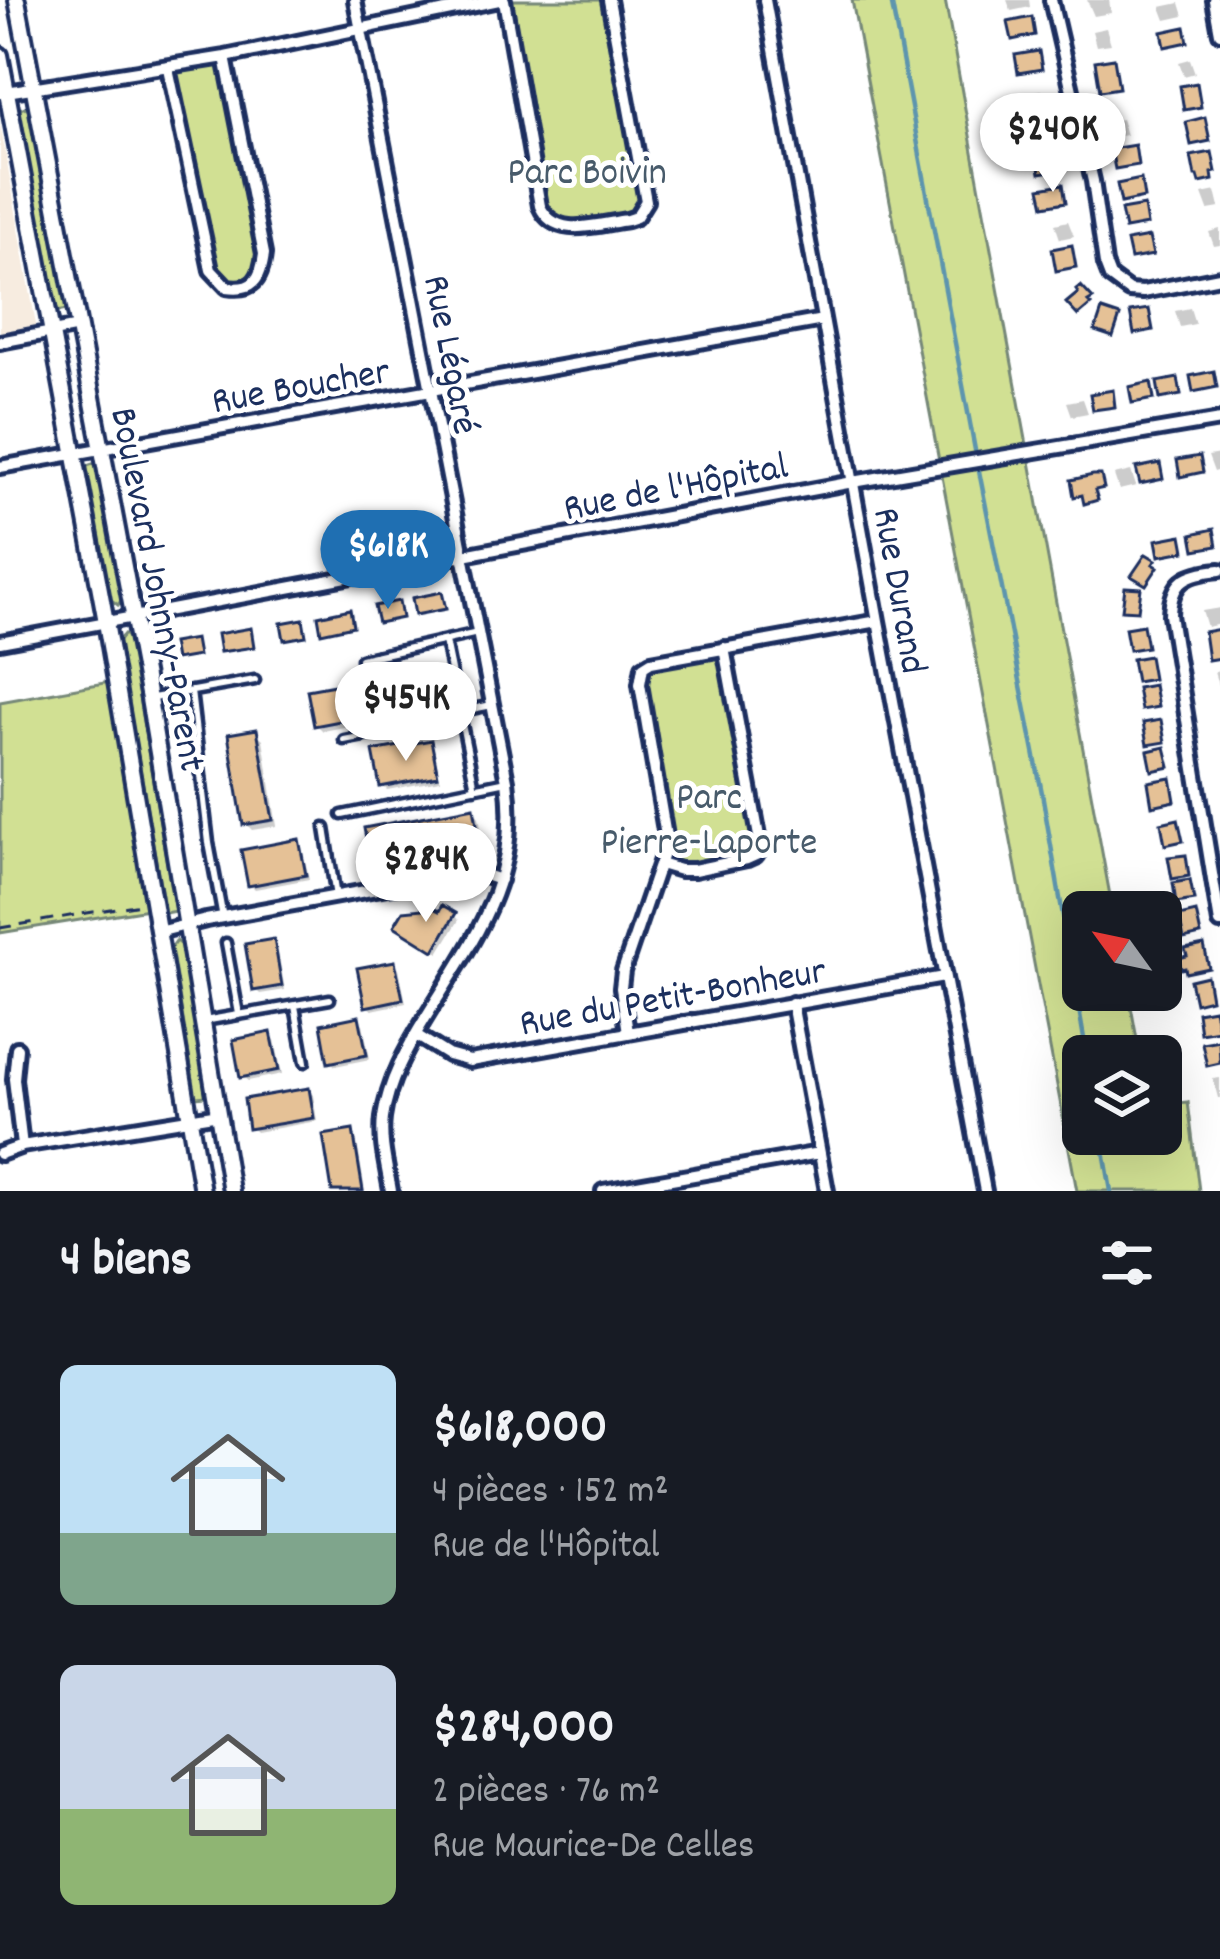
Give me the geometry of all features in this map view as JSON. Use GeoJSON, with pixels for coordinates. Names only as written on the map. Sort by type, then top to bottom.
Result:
{"type":"FeatureCollection","features":[{"type":"Feature","properties":{"kind":"street","name":"Boulevard Johnny-Parent"},"geometry":{"type":"LineString","coordinates":[[17,0],[149,698],[231,1191]]}},
{"type":"Feature","properties":{"kind":"street","name":"Rue Légaré"},"geometry":{"type":"LineString","coordinates":[[355,0],[508,781],[510,836],[500,880],[476,937],[396,1072],[383,1121],[391,1191]]}},
{"type":"Feature","properties":{"kind":"street"},"geometry":{"type":"LineString","coordinates":[[4,92],[168,68],[501,0],[540,206],[551,222],[569,228],[627,220],[646,201],[609,0]]}},
{"type":"Feature","properties":{"kind":"street","name":"Rue Durand"},"geometry":{"type":"LineString","coordinates":[[765,0],[985,1191]]}},
{"type":"Feature","properties":{"kind":"street"},"geometry":{"type":"LineString","coordinates":[[1052,0],[1110,277],[1129,291],[1143,292],[1220,277]]}},
{"type":"Feature","properties":{"kind":"street"},"geometry":{"type":"LineString","coordinates":[[1214,0],[1220,33]]}},
{"type":"Feature","properties":{"kind":"street","name":"Boulevard Johnny-Parent"},"geometry":{"type":"LineString","coordinates":[[0,56],[106,622],[202,1191]]}},
{"type":"Feature","properties":{"kind":"street"},"geometry":{"type":"LineString","coordinates":[[168,68],[211,270],[226,287],[246,288],[261,276],[264,254],[225,57]]}},
{"type":"Feature","properties":{"kind":"street","name":"Rue Boucher"},"geometry":{"type":"LineString","coordinates":[[0,467],[824,320]]}},
{"type":"Feature","properties":{"kind":"street"},"geometry":{"type":"LineString","coordinates":[[0,342],[79,327]]}},
{"type":"Feature","properties":{"kind":"street","name":"Rue de l'Hôpital"},"geometry":{"type":"LineString","coordinates":[[0,642],[853,482],[1220,420]]}},
{"type":"Feature","properties":{"kind":"street"},"geometry":{"type":"LineString","coordinates":[[1220,569],[1190,575],[1179,583],[1171,597],[1170,615],[1220,923]]}},
{"type":"Feature","properties":{"kind":"street"},"geometry":{"type":"LineString","coordinates":[[628,1032],[622,971],[667,842],[640,674],[643,667],[878,621]]}},
{"type":"Feature","properties":{"kind":"street"},"geometry":{"type":"LineString","coordinates":[[660,864],[694,870],[747,859],[761,847],[724,648]]}},
{"type":"Feature","properties":{"kind":"street"},"geometry":{"type":"LineString","coordinates":[[158,932],[459,874],[479,873],[500,880]]}},
{"type":"Feature","properties":{"kind":"street","name":"Rue du Petit-Bonheur"},"geometry":{"type":"LineString","coordinates":[[416,1035],[470,1061],[944,977]]}},
{"type":"Feature","properties":{"kind":"street"},"geometry":{"type":"LineString","coordinates":[[792,1003],[827,1191]]}},
{"type":"Feature","properties":{"kind":"street"},"geometry":{"type":"LineString","coordinates":[[17,1048],[14,1079],[22,1146]]}},
{"type":"Feature","properties":{"kind":"street"},"geometry":{"type":"LineString","coordinates":[[0,1154],[22,1146],[219,1114]]}},
{"type":"Feature","properties":{"kind":"street"},"geometry":{"type":"LineString","coordinates":[[603,1191],[819,1153]]}},
{"type":"Feature","properties":{"kind":"lane"},"geometry":{"type":"LineString","coordinates":[[361,659],[478,633]]}},
{"type":"Feature","properties":{"kind":"lane"},"geometry":{"type":"LineString","coordinates":[[445,641],[476,788]]}},
{"type":"Feature","properties":{"kind":"lane"},"geometry":{"type":"LineString","coordinates":[[149,698],[255,680]]}},
{"type":"Feature","properties":{"kind":"lane"},"geometry":{"type":"LineString","coordinates":[[191,691],[223,917]]}},
{"type":"Feature","properties":{"kind":"lane"},"geometry":{"type":"LineString","coordinates":[[344,740],[492,704]]}},
{"type":"Feature","properties":{"kind":"lane"},"geometry":{"type":"LineString","coordinates":[[342,815],[508,781]]}},
{"type":"Feature","properties":{"kind":"lane"},"geometry":{"type":"LineString","coordinates":[[325,828],[337,897]]}},
{"type":"Feature","properties":{"kind":"lane"},"geometry":{"type":"LineString","coordinates":[[226,943],[238,1014]]}},
{"type":"Feature","properties":{"kind":"lane"},"geometry":{"type":"LineString","coordinates":[[204,1021],[330,999]]}},
{"type":"Feature","properties":{"kind":"lane"},"geometry":{"type":"LineString","coordinates":[[295,1006],[304,1062]]}},
{"type":"Feature","properties":{"kind":"path"},"geometry":{"type":"LineString","coordinates":[[0,928],[153,902]]}},
{"type":"Feature","properties":{"kind":"shaded area"},"geometry":{"type":"Polygon","coordinates":[[[0,123],[37,330],[0,337],[0,123]]]}},
{"type":"Feature","properties":{"kind":"green space","name":"Parc Boivin"},"geometry":{"type":"Polygon","coordinates":[[[504,0],[609,0],[646,190],[636,217],[569,228],[544,215],[504,0]]]}},
{"type":"Feature","properties":{"kind":"green space"},"geometry":{"type":"Polygon","coordinates":[[[852,0],[945,0],[1109,891],[1062,891],[1062,1011],[1132,1011],[1136,1035],[1062,1035],[1062,1112],[852,0]]]}},
{"type":"Feature","properties":{"kind":"green space"},"geometry":{"type":"Polygon","coordinates":[[[225,57],[264,254],[246,288],[218,280],[168,68],[225,57]]]}},
{"type":"Feature","properties":{"kind":"green space"},"geometry":{"type":"Polygon","coordinates":[[[30,106],[67,310],[56,312],[19,109],[30,106]]]}},
{"type":"Feature","properties":{"kind":"green space"},"geometry":{"type":"Polygon","coordinates":[[[93,464],[98,467],[122,599],[118,605],[110,599],[86,470],[93,464]]]}},
{"type":"Feature","properties":{"kind":"green space"},"geometry":{"type":"Polygon","coordinates":[[[124,634],[129,638],[175,911],[165,913],[118,641],[124,634]]]}},
{"type":"Feature","properties":{"kind":"green space","name":"Parc Pierre-Laporte"},"geometry":{"type":"Polygon","coordinates":[[[724,648],[760,835],[756,855],[694,870],[660,864],[667,842],[643,667],[724,648]]]}},
{"type":"Feature","properties":{"kind":"green space"},"geometry":{"type":"Polygon","coordinates":[[[115,681],[154,908],[0,933],[0,702],[115,681]]]}},
{"type":"Feature","properties":{"kind":"green space"},"geometry":{"type":"Polygon","coordinates":[[[176,941],[182,946],[207,1096],[196,1097],[171,948],[176,941]]]}},
{"type":"Feature","properties":{"kind":"green space"},"geometry":{"type":"Polygon","coordinates":[[[1188,1102],[1199,1191],[1077,1191],[1070,1155],[1182,1155],[1182,1103],[1188,1102]]]}},
{"type":"Feature","properties":{"kind":"building"},"geometry":{"type":"Polygon","coordinates":[[[1032,17],[1035,35],[1012,40],[1008,22],[1032,17]]]}},
{"type":"Feature","properties":{"kind":"building"},"geometry":{"type":"Polygon","coordinates":[[[1185,27],[1188,42],[1165,47],[1162,32],[1185,27]]]}},
{"type":"Feature","properties":{"kind":"building"},"geometry":{"type":"Polygon","coordinates":[[[1039,51],[1042,69],[1018,73],[1015,55],[1039,51]]]}},
{"type":"Feature","properties":{"kind":"building"},"geometry":{"type":"Polygon","coordinates":[[[1114,58],[1119,88],[1100,91],[1095,61],[1114,58]]]}},
{"type":"Feature","properties":{"kind":"building"},"geometry":{"type":"Polygon","coordinates":[[[1197,83],[1201,107],[1184,110],[1180,86],[1197,83]]]}},
{"type":"Feature","properties":{"kind":"building"},"geometry":{"type":"Polygon","coordinates":[[[1050,116],[1053,135],[1031,139],[1028,121],[1050,116]]]}},
{"type":"Feature","properties":{"kind":"building"},"geometry":{"type":"Polygon","coordinates":[[[1205,117],[1210,141],[1191,145],[1186,122],[1205,117]]]}},
{"type":"Feature","properties":{"kind":"building"},"geometry":{"type":"Polygon","coordinates":[[[1057,145],[1058,170],[1040,173],[1036,149],[1057,145]]]}},
{"type":"Feature","properties":{"kind":"building"},"geometry":{"type":"Polygon","coordinates":[[[1135,145],[1138,165],[1115,169],[1111,149],[1135,145]]]}},
{"type":"Feature","properties":{"kind":"building"},"geometry":{"type":"Polygon","coordinates":[[[1212,152],[1213,180],[1200,183],[1191,156],[1212,152]]]}},
{"type":"Feature","properties":{"kind":"building"},"geometry":{"type":"Polygon","coordinates":[[[1141,179],[1144,198],[1121,203],[1117,184],[1141,179]]]}},
{"type":"Feature","properties":{"kind":"building"},"geometry":{"type":"Polygon","coordinates":[[[1063,184],[1066,202],[1044,206],[1040,188],[1063,184]]]}},
{"type":"Feature","properties":{"kind":"building"},"geometry":{"type":"Polygon","coordinates":[[[1144,206],[1147,225],[1125,229],[1121,210],[1144,206]]]}},
{"type":"Feature","properties":{"kind":"building"},"geometry":{"type":"Polygon","coordinates":[[[1149,237],[1153,255],[1131,259],[1127,241],[1149,237]]]}},
{"type":"Feature","properties":{"kind":"building"},"geometry":{"type":"Polygon","coordinates":[[[1072,245],[1076,267],[1056,271],[1052,249],[1072,245]]]}},
{"type":"Feature","properties":{"kind":"building"},"geometry":{"type":"Polygon","coordinates":[[[1081,286],[1093,299],[1078,316],[1066,303],[1081,286]]]}},
{"type":"Feature","properties":{"kind":"building"},"geometry":{"type":"Polygon","coordinates":[[[1149,309],[1153,330],[1134,334],[1130,312],[1149,309]]]}},
{"type":"Feature","properties":{"kind":"building"},"geometry":{"type":"Polygon","coordinates":[[[1102,310],[1120,316],[1113,337],[1095,331],[1102,310]]]}},
{"type":"Feature","properties":{"kind":"building"},"geometry":{"type":"Polygon","coordinates":[[[1214,371],[1217,387],[1193,392],[1190,376],[1214,371]]]}},
{"type":"Feature","properties":{"kind":"building"},"geometry":{"type":"Polygon","coordinates":[[[1178,378],[1181,395],[1160,399],[1157,382],[1178,378]]]}},
{"type":"Feature","properties":{"kind":"building"},"geometry":{"type":"Polygon","coordinates":[[[1151,382],[1154,399],[1132,403],[1129,387],[1151,382]]]}},
{"type":"Feature","properties":{"kind":"building"},"geometry":{"type":"Polygon","coordinates":[[[1113,390],[1115,407],[1093,410],[1090,394],[1113,390]]]}},
{"type":"Feature","properties":{"kind":"building"},"geometry":{"type":"Polygon","coordinates":[[[1200,456],[1203,472],[1180,477],[1177,460],[1200,456]]]}},
{"type":"Feature","properties":{"kind":"building"},"geometry":{"type":"Polygon","coordinates":[[[1160,463],[1163,479],[1140,484],[1136,468],[1160,463]]]}},
{"type":"Feature","properties":{"kind":"building"},"geometry":{"type":"Polygon","coordinates":[[[1101,475],[1104,488],[1095,490],[1098,500],[1084,504],[1082,495],[1074,497],[1071,480],[1101,475]]]}},
{"type":"Feature","properties":{"kind":"building"},"geometry":{"type":"Polygon","coordinates":[[[1214,529],[1217,546],[1195,550],[1192,534],[1214,529]]]}},
{"type":"Feature","properties":{"kind":"building"},"geometry":{"type":"Polygon","coordinates":[[[1182,535],[1185,551],[1159,556],[1156,540],[1182,535]]]}},
{"type":"Feature","properties":{"kind":"building"},"geometry":{"type":"Polygon","coordinates":[[[1146,554],[1158,567],[1146,585],[1131,576],[1146,554]]]}},
{"type":"Feature","properties":{"kind":"building"},"geometry":{"type":"Polygon","coordinates":[[[1125,587],[1141,588],[1138,611],[1122,610],[1125,587]]]}},
{"type":"Feature","properties":{"kind":"building"},"geometry":{"type":"Polygon","coordinates":[[[442,592],[446,609],[415,615],[412,598],[442,592]]]}},
{"type":"Feature","properties":{"kind":"building"},"geometry":{"type":"Polygon","coordinates":[[[399,601],[402,618],[378,623],[374,606],[399,601]]]}},
{"type":"Feature","properties":{"kind":"building"},"geometry":{"type":"Polygon","coordinates":[[[350,609],[353,626],[321,633],[318,616],[350,609]]]}},
{"type":"Feature","properties":{"kind":"building"},"geometry":{"type":"Polygon","coordinates":[[[303,619],[306,636],[284,640],[281,623],[303,619]]]}},
{"type":"Feature","properties":{"kind":"building"},"geometry":{"type":"Polygon","coordinates":[[[1143,625],[1147,647],[1129,650],[1125,628],[1143,625]]]}},
{"type":"Feature","properties":{"kind":"building"},"geometry":{"type":"Polygon","coordinates":[[[251,628],[254,647],[220,652],[217,634],[251,628]]]}},
{"type":"Feature","properties":{"kind":"building"},"geometry":{"type":"Polygon","coordinates":[[[1220,629],[1220,658],[1208,660],[1204,632],[1220,629]]]}},
{"type":"Feature","properties":{"kind":"building"},"geometry":{"type":"Polygon","coordinates":[[[195,639],[198,656],[175,660],[172,643],[195,639]]]}},
{"type":"Feature","properties":{"kind":"building"},"geometry":{"type":"Polygon","coordinates":[[[1149,656],[1153,679],[1136,682],[1132,659],[1149,656]]]}},
{"type":"Feature","properties":{"kind":"building"},"geometry":{"type":"Polygon","coordinates":[[[417,670],[424,705],[314,726],[307,690],[417,670]]]}},
{"type":"Feature","properties":{"kind":"building"},"geometry":{"type":"Polygon","coordinates":[[[1154,685],[1158,707],[1141,710],[1137,688],[1154,685]]]}},
{"type":"Feature","properties":{"kind":"building"},"geometry":{"type":"Polygon","coordinates":[[[1161,720],[1165,742],[1147,745],[1143,723],[1161,720]]]}},
{"type":"Feature","properties":{"kind":"building"},"geometry":{"type":"Polygon","coordinates":[[[257,729],[273,820],[243,825],[228,734],[257,729]]]}},
{"type":"Feature","properties":{"kind":"building"},"geometry":{"type":"Polygon","coordinates":[[[431,740],[438,776],[380,787],[373,751],[431,740]]]}},
{"type":"Feature","properties":{"kind":"building"},"geometry":{"type":"Polygon","coordinates":[[[1165,747],[1170,767],[1152,771],[1148,751],[1165,747]]]}},
{"type":"Feature","properties":{"kind":"building"},"geometry":{"type":"Polygon","coordinates":[[[1171,778],[1175,801],[1152,806],[1148,782],[1171,778]]]}},
{"type":"Feature","properties":{"kind":"building"},"geometry":{"type":"Polygon","coordinates":[[[474,807],[480,843],[371,864],[364,828],[474,807]]]}},
{"type":"Feature","properties":{"kind":"building"},"geometry":{"type":"Polygon","coordinates":[[[1178,819],[1183,841],[1165,845],[1161,823],[1178,819]]]}},
{"type":"Feature","properties":{"kind":"building"},"geometry":{"type":"Polygon","coordinates":[[[299,839],[306,875],[248,886],[241,850],[299,839]]]}},
{"type":"Feature","properties":{"kind":"building"},"geometry":{"type":"Polygon","coordinates":[[[1186,855],[1189,876],[1172,879],[1168,857],[1186,855]]]}},
{"type":"Feature","properties":{"kind":"building"},"geometry":{"type":"Polygon","coordinates":[[[1190,880],[1194,900],[1182,902],[1182,891],[1174,891],[1173,883],[1190,880]]]}},
{"type":"Feature","properties":{"kind":"building"},"geometry":{"type":"Polygon","coordinates":[[[442,905],[456,913],[434,951],[394,926],[403,911],[439,911],[442,905]]]}},
{"type":"Feature","properties":{"kind":"building"},"geometry":{"type":"Polygon","coordinates":[[[1196,912],[1201,935],[1184,939],[1182,915],[1196,912]]]}},
{"type":"Feature","properties":{"kind":"building"},"geometry":{"type":"Polygon","coordinates":[[[274,939],[282,986],[253,991],[245,944],[274,939]]]}},
{"type":"Feature","properties":{"kind":"building"},"geometry":{"type":"Polygon","coordinates":[[[1204,945],[1209,968],[1186,973],[1182,969],[1185,949],[1204,945]]]}},
{"type":"Feature","properties":{"kind":"building"},"geometry":{"type":"Polygon","coordinates":[[[395,961],[403,999],[365,1007],[357,968],[395,961]]]}},
{"type":"Feature","properties":{"kind":"building"},"geometry":{"type":"Polygon","coordinates":[[[1207,976],[1211,999],[1195,1003],[1190,980],[1207,976]]]}},
{"type":"Feature","properties":{"kind":"building"},"geometry":{"type":"Polygon","coordinates":[[[1214,1009],[1218,1030],[1200,1033],[1197,1012],[1214,1009]]]}},
{"type":"Feature","properties":{"kind":"building"},"geometry":{"type":"Polygon","coordinates":[[[359,1016],[367,1055],[328,1063],[321,1024],[359,1016]]]}},
{"type":"Feature","properties":{"kind":"building"},"geometry":{"type":"Polygon","coordinates":[[[271,1032],[279,1070],[240,1078],[233,1040],[271,1032]]]}},
{"type":"Feature","properties":{"kind":"building"},"geometry":{"type":"Polygon","coordinates":[[[1219,1040],[1220,1063],[1207,1066],[1202,1043],[1219,1040]]]}},
{"type":"Feature","properties":{"kind":"building"},"geometry":{"type":"Polygon","coordinates":[[[309,1088],[314,1118],[248,1129],[244,1099],[309,1088]]]}},
{"type":"Feature","properties":{"kind":"building"},"geometry":{"type":"Polygon","coordinates":[[[353,1130],[363,1191],[332,1191],[323,1135],[353,1130]]]}},
{"type":"Feature","properties":{"kind":"waterway"},"geometry":{"type":"LineString","coordinates":[[891,0],[975,450]]}},
{"type":"Feature","properties":{"kind":"waterway"},"geometry":{"type":"LineString","coordinates":[[979,471],[1083,1035]]}},
{"type":"Feature","properties":{"kind":"waterway"},"geometry":{"type":"LineString","coordinates":[[1105,1155],[1111,1191]]}}]}
